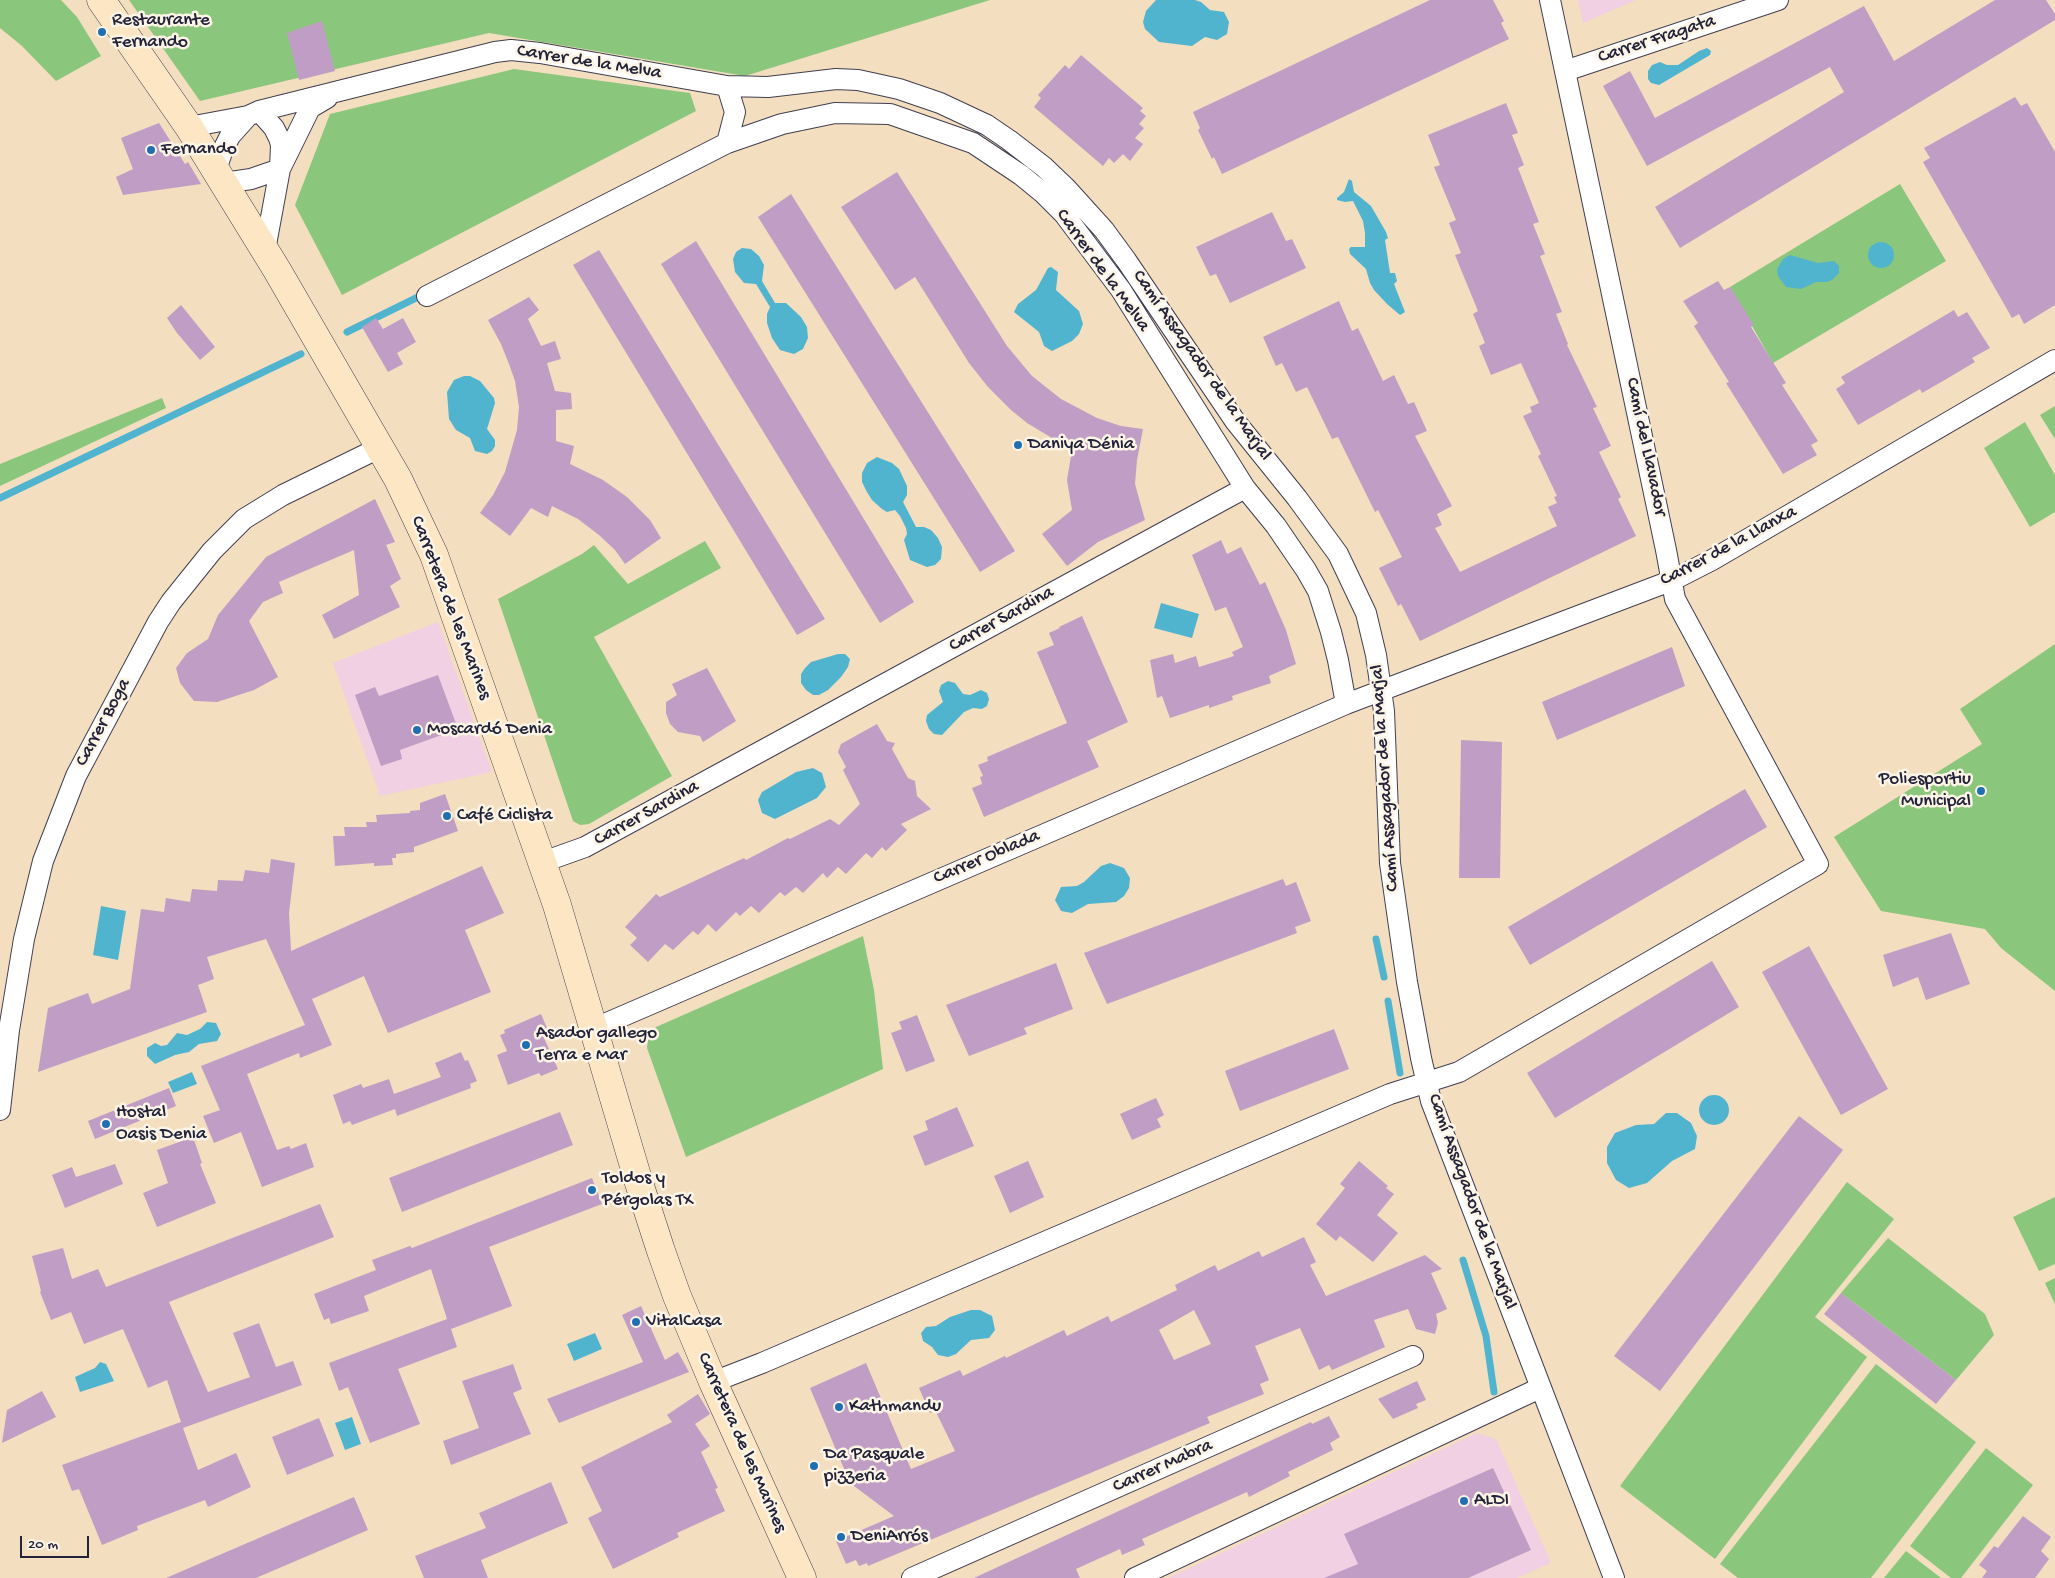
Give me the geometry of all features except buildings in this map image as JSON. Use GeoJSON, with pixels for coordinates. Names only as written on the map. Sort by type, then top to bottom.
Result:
{"type":"FeatureCollection","features":[{"type":"Feature","properties":{"kind":"main road","name":"Carretera de les Marines"},"geometry":{"type":"LineString","coordinates":[[101,0],[189,127],[265,250],[381,447],[398,478],[434,555],[543,862],[650,1218],[677,1296],[802,1578]]}},
{"type":"Feature","properties":{"kind":"street","name":"Camí del Llavador"},"geometry":{"type":"LineString","coordinates":[[1427,1082],[1459,1072],[1818,864],[1675,599],[1673,580],[1550,0]]}},
{"type":"Feature","properties":{"kind":"street","name":"Carrer Fragata"},"geometry":{"type":"LineString","coordinates":[[1565,70],[1778,0]]}},
{"type":"Feature","properties":{"kind":"street","name":"Carrer de la Melva"},"geometry":{"type":"LineString","coordinates":[[189,127],[254,114],[495,52],[511,50],[540,53],[726,86],[768,87],[836,79],[858,80]]}},
{"type":"Feature","properties":{"kind":"street","name":"Camí Assagador de la Marjal"},"geometry":{"type":"LineString","coordinates":[[858,80],[899,89],[940,103],[987,125],[1044,167],[1066,188],[1104,230],[1235,421],[1297,498],[1338,554],[1366,613],[1382,691],[1390,863],[1407,982],[1421,1058],[1436,1116],[1614,1578]]}},
{"type":"Feature","properties":{"kind":"street"},"geometry":{"type":"LineString","coordinates":[[726,86],[735,112],[727,144]]}},
{"type":"Feature","properties":{"kind":"street","name":"Carrer de la Melva"},"geometry":{"type":"LineString","coordinates":[[280,169],[310,108],[336,93]]}},
{"type":"Feature","properties":{"kind":"street","name":"Carrer de la Melva"},"geometry":{"type":"LineString","coordinates":[[427,296],[727,144],[782,124],[835,113],[890,114],[973,143],[994,156],[1043,193],[1064,214],[1121,290],[1245,488]]}},
{"type":"Feature","properties":{"kind":"street","name":"Carrer de la Melva"},"geometry":{"type":"LineString","coordinates":[[254,114],[274,128],[281,145],[280,169],[265,250]]}},
{"type":"Feature","properties":{"kind":"street"},"geometry":{"type":"LineString","coordinates":[[254,114],[230,136],[222,152],[220,177],[251,179],[280,169]]}},
{"type":"Feature","properties":{"kind":"street","name":"Carrer de la Llanxa"},"geometry":{"type":"LineString","coordinates":[[1382,691],[1673,580],[1712,560],[2055,360]]}},
{"type":"Feature","properties":{"kind":"street","name":"Carrer Boga"},"geometry":{"type":"LineString","coordinates":[[0,1110],[9,1030],[24,940],[43,861],[76,776],[158,622],[171,602],[212,550],[244,519],[283,495],[381,447]]}},
{"type":"Feature","properties":{"kind":"street"},"geometry":{"type":"LineString","coordinates":[[1245,488],[1276,526],[1318,591],[1338,660],[1346,704]]}},
{"type":"Feature","properties":{"kind":"street","name":"Carrer Sardina"},"geometry":{"type":"LineString","coordinates":[[543,862],[585,848],[1245,488]]}},
{"type":"Feature","properties":{"kind":"street","name":"Carrer Oblada"},"geometry":{"type":"LineString","coordinates":[[593,1029],[1346,704],[1382,691]]}},
{"type":"Feature","properties":{"kind":"street"},"geometry":{"type":"LineString","coordinates":[[714,1382],[771,1360],[1390,1094],[1427,1082]]}},
{"type":"Feature","properties":{"kind":"street","name":"Carrer Mabra"},"geometry":{"type":"LineString","coordinates":[[912,1578],[1413,1356]]}},
{"type":"Feature","properties":{"kind":"street"},"geometry":{"type":"LineString","coordinates":[[1135,1578],[1540,1388]]}},
{"type":"Feature","properties":{"kind":"shaded area"},"geometry":{"type":"Polygon","coordinates":[[[1578,0],[1636,0],[1583,23],[1578,0]]]}},
{"type":"Feature","properties":{"kind":"shaded area","name":"Moscardó Denia"},"geometry":{"type":"Polygon","coordinates":[[[438,622],[492,772],[380,796],[333,663],[438,622]]]}},
{"type":"Feature","properties":{"kind":"shaded area"},"geometry":{"type":"Polygon","coordinates":[[[1477,1433],[1496,1439],[1551,1563],[1517,1578],[1168,1578],[1477,1433]]]}},
{"type":"Feature","properties":{"kind":"green space"},"geometry":{"type":"Polygon","coordinates":[[[0,0],[61,0],[77,17],[101,56],[56,81],[22,46],[0,28],[0,0]]]}},
{"type":"Feature","properties":{"kind":"green space"},"geometry":{"type":"Polygon","coordinates":[[[129,0],[990,0],[745,76],[489,33],[200,101],[129,0]]]}},
{"type":"Feature","properties":{"kind":"green space"},"geometry":{"type":"Polygon","coordinates":[[[514,69],[690,93],[696,111],[342,295],[295,205],[330,114],[514,69]]]}},
{"type":"Feature","properties":{"kind":"green space"},"geometry":{"type":"Polygon","coordinates":[[[1900,184],[1946,261],[1773,363],[1730,287],[1900,184]]]}},
{"type":"Feature","properties":{"kind":"green space"},"geometry":{"type":"Polygon","coordinates":[[[162,398],[166,408],[0,486],[0,464],[162,398]]]}},
{"type":"Feature","properties":{"kind":"green space"},"geometry":{"type":"Polygon","coordinates":[[[2055,406],[2055,439],[2040,415],[2055,406]]]}},
{"type":"Feature","properties":{"kind":"green space"},"geometry":{"type":"Polygon","coordinates":[[[2025,422],[2055,475],[2055,512],[2030,527],[1984,448],[2025,422]]]}},
{"type":"Feature","properties":{"kind":"green space"},"geometry":{"type":"Polygon","coordinates":[[[705,541],[721,568],[594,637],[672,776],[589,824],[580,825],[573,821],[498,599],[582,554],[594,545],[628,584],[705,541]]]}},
{"type":"Feature","properties":{"kind":"green space","name":"Poliesportiu Municipal"},"geometry":{"type":"Polygon","coordinates":[[[2055,644],[2055,991],[2001,948],[1985,929],[1881,911],[1834,837],[1982,744],[1960,709],[2055,644]]]}},
{"type":"Feature","properties":{"kind":"green space"},"geometry":{"type":"Polygon","coordinates":[[[863,936],[874,990],[883,1069],[686,1157],[647,1048],[648,1040],[656,1027],[863,936]]]}},
{"type":"Feature","properties":{"kind":"green space"},"geometry":{"type":"Polygon","coordinates":[[[1847,1182],[1894,1219],[1815,1317],[1867,1357],[1715,1559],[1620,1486],[1847,1182]]]}},
{"type":"Feature","properties":{"kind":"green space"},"geometry":{"type":"Polygon","coordinates":[[[2055,1197],[2055,1264],[2039,1271],[2013,1217],[2055,1197]]]}},
{"type":"Feature","properties":{"kind":"green space"},"geometry":{"type":"Polygon","coordinates":[[[1888,1238],[1985,1314],[1994,1335],[1956,1380],[1841,1293],[1888,1238]]]}},
{"type":"Feature","properties":{"kind":"green space"},"geometry":{"type":"Polygon","coordinates":[[[2055,1278],[2055,1304],[2045,1283],[2055,1278]]]}},
{"type":"Feature","properties":{"kind":"green space"},"geometry":{"type":"Polygon","coordinates":[[[1876,1364],[1976,1442],[1871,1578],[1738,1578],[1720,1564],[1876,1364]]]}},
{"type":"Feature","properties":{"kind":"green space"},"geometry":{"type":"Polygon","coordinates":[[[1986,1448],[2033,1485],[1961,1578],[1951,1578],[1910,1546],[1986,1448]]]}},
{"type":"Feature","properties":{"kind":"green space"},"geometry":{"type":"Polygon","coordinates":[[[1906,1551],[1941,1578],[1884,1578],[1906,1551]]]}},
{"type":"Feature","properties":{"kind":"water"},"geometry":{"type":"Polygon","coordinates":[[[1156,0],[1195,0],[1201,2],[1210,10],[1224,12],[1229,22],[1227,34],[1217,40],[1205,37],[1192,46],[1159,42],[1145,29],[1143,22],[1146,11],[1156,0]]]}},
{"type":"Feature","properties":{"kind":"water"},"geometry":{"type":"Polygon","coordinates":[[[1707,48],[1711,51],[1710,55],[1659,85],[1651,83],[1648,79],[1648,71],[1652,65],[1660,62],[1667,65],[1678,65],[1707,48]]]}},
{"type":"Feature","properties":{"kind":"water"},"geometry":{"type":"Polygon","coordinates":[[[1349,179],[1352,181],[1354,192],[1371,206],[1386,232],[1388,238],[1385,240],[1390,273],[1395,273],[1397,281],[1394,284],[1405,312],[1400,315],[1374,290],[1366,269],[1350,254],[1349,249],[1351,247],[1365,247],[1365,233],[1363,221],[1353,201],[1337,200],[1344,192],[1349,179]]]}},
{"type":"Feature","properties":{"kind":"water"},"geometry":{"type":"Polygon","coordinates":[[[1881,242],[1890,246],[1894,255],[1890,264],[1881,268],[1872,264],[1868,255],[1872,246],[1881,242]]]}},
{"type":"Feature","properties":{"kind":"water"},"geometry":{"type":"Polygon","coordinates":[[[742,248],[751,249],[759,256],[764,265],[762,281],[775,303],[786,303],[801,317],[807,327],[808,338],[803,349],[794,354],[780,350],[772,338],[767,323],[767,314],[770,307],[756,284],[744,283],[735,272],[733,259],[736,252],[742,248]]]}},
{"type":"Feature","properties":{"kind":"water"},"geometry":{"type":"Polygon","coordinates":[[[1790,255],[1818,263],[1834,261],[1839,266],[1839,273],[1832,280],[1816,282],[1801,289],[1786,287],[1778,276],[1777,269],[1783,259],[1790,255]]]}},
{"type":"Feature","properties":{"kind":"water"},"geometry":{"type":"Polygon","coordinates":[[[1051,267],[1058,272],[1056,290],[1079,311],[1083,324],[1079,334],[1072,341],[1052,351],[1044,346],[1039,332],[1014,312],[1018,304],[1036,290],[1048,268],[1051,267]]]}},
{"type":"Feature","properties":{"kind":"water"},"geometry":{"type":"Polygon","coordinates":[[[470,376],[480,381],[494,398],[495,403],[487,429],[495,440],[495,446],[487,454],[475,451],[470,438],[456,430],[449,419],[447,392],[454,380],[470,376]]]}},
{"type":"Feature","properties":{"kind":"water"},"geometry":{"type":"Polygon","coordinates":[[[877,457],[892,463],[899,469],[907,486],[907,495],[903,502],[916,527],[924,527],[931,530],[938,538],[942,547],[941,559],[935,565],[927,567],[910,560],[904,540],[907,534],[906,528],[900,516],[895,510],[887,512],[882,509],[872,500],[867,492],[862,482],[862,473],[867,463],[877,457]]]}},
{"type":"Feature","properties":{"kind":"water"},"geometry":{"type":"Polygon","coordinates":[[[1161,603],[1199,614],[1192,638],[1154,628],[1161,603]]]}},
{"type":"Feature","properties":{"kind":"water"},"geometry":{"type":"Polygon","coordinates":[[[838,654],[845,654],[850,659],[848,667],[841,677],[828,690],[819,695],[813,695],[806,690],[801,683],[801,674],[805,668],[811,662],[838,654]]]}},
{"type":"Feature","properties":{"kind":"water"},"geometry":{"type":"Polygon","coordinates":[[[948,681],[955,683],[963,694],[970,695],[981,690],[987,693],[989,699],[987,706],[982,709],[973,708],[964,712],[942,735],[934,734],[929,729],[926,721],[927,715],[943,702],[939,691],[941,685],[948,681]]]}},
{"type":"Feature","properties":{"kind":"water"},"geometry":{"type":"Polygon","coordinates":[[[813,768],[822,773],[826,787],[817,798],[775,819],[762,813],[758,800],[762,792],[796,772],[813,768]]]}},
{"type":"Feature","properties":{"kind":"water"},"geometry":{"type":"Polygon","coordinates":[[[1110,863],[1124,868],[1130,878],[1129,888],[1124,896],[1116,902],[1088,904],[1072,913],[1061,911],[1055,900],[1061,887],[1077,886],[1101,866],[1110,863]]]}},
{"type":"Feature","properties":{"kind":"water"},"geometry":{"type":"Polygon","coordinates":[[[101,906],[126,911],[118,960],[93,955],[101,906]]]}},
{"type":"Feature","properties":{"kind":"water"},"geometry":{"type":"Polygon","coordinates":[[[207,1022],[216,1023],[221,1034],[217,1041],[199,1044],[189,1052],[175,1055],[155,1064],[147,1056],[147,1048],[155,1043],[161,1046],[167,1045],[177,1033],[187,1035],[200,1029],[207,1022]]]}},
{"type":"Feature","properties":{"kind":"water"},"geometry":{"type":"Polygon","coordinates":[[[192,1072],[197,1084],[173,1093],[168,1082],[192,1072]]]}},
{"type":"Feature","properties":{"kind":"water"},"geometry":{"type":"Polygon","coordinates":[[[1714,1095],[1724,1100],[1729,1110],[1724,1120],[1714,1125],[1704,1120],[1699,1110],[1704,1100],[1714,1095]]]}},
{"type":"Feature","properties":{"kind":"water"},"geometry":{"type":"Polygon","coordinates":[[[1666,1113],[1677,1113],[1691,1123],[1697,1136],[1695,1149],[1672,1161],[1647,1183],[1629,1188],[1616,1180],[1607,1163],[1607,1147],[1615,1133],[1636,1125],[1654,1124],[1666,1113]]]}},
{"type":"Feature","properties":{"kind":"water"},"geometry":{"type":"Polygon","coordinates":[[[971,1310],[980,1310],[992,1316],[995,1330],[989,1338],[971,1340],[956,1354],[948,1357],[938,1355],[932,1347],[923,1341],[921,1333],[926,1327],[936,1326],[950,1317],[971,1310]]]}},
{"type":"Feature","properties":{"kind":"water"},"geometry":{"type":"Polygon","coordinates":[[[595,1333],[602,1349],[574,1361],[567,1344],[595,1333]]]}},
{"type":"Feature","properties":{"kind":"water"},"geometry":{"type":"Polygon","coordinates":[[[100,1362],[106,1364],[114,1381],[80,1392],[75,1377],[95,1368],[100,1362]]]}},
{"type":"Feature","properties":{"kind":"water"},"geometry":{"type":"Polygon","coordinates":[[[352,1417],[361,1444],[345,1450],[335,1423],[352,1417]]]}},
{"type":"Feature","properties":{"kind":"waterway"},"geometry":{"type":"LineString","coordinates":[[347,332],[418,297]]}},
{"type":"Feature","properties":{"kind":"waterway"},"geometry":{"type":"LineString","coordinates":[[0,498],[301,354]]}},
{"type":"Feature","properties":{"kind":"waterway"},"geometry":{"type":"LineString","coordinates":[[1376,939],[1384,977]]}},
{"type":"Feature","properties":{"kind":"waterway"},"geometry":{"type":"LineString","coordinates":[[1388,1001],[1400,1073]]}},
{"type":"Feature","properties":{"kind":"waterway"},"geometry":{"type":"LineString","coordinates":[[1463,1260],[1486,1336],[1494,1392]]}},
{"type":"Feature","properties":{"kind":"place","name":"Restaurante Fernando"},"geometry":{"type":"Point","coordinates":[102,32]}},
{"type":"Feature","properties":{"kind":"place","name":"Fernando"},"geometry":{"type":"Point","coordinates":[151,150]}},
{"type":"Feature","properties":{"kind":"place","name":"Daniya Dénia"},"geometry":{"type":"Point","coordinates":[1018,445]}},
{"type":"Feature","properties":{"kind":"place","name":"Moscardó Denia"},"geometry":{"type":"Point","coordinates":[417,730]}},
{"type":"Feature","properties":{"kind":"place","name":"Poliesportiu Municipal"},"geometry":{"type":"Point","coordinates":[1981,791]}},
{"type":"Feature","properties":{"kind":"place","name":"Café Ciclista"},"geometry":{"type":"Point","coordinates":[447,816]}},
{"type":"Feature","properties":{"kind":"place","name":"Asador gallego Terra e Mar"},"geometry":{"type":"Point","coordinates":[526,1045]}},
{"type":"Feature","properties":{"kind":"place","name":"Hostal Oasis Denia"},"geometry":{"type":"Point","coordinates":[106,1124]}},
{"type":"Feature","properties":{"kind":"place","name":"Toldos y Pérgolas TX"},"geometry":{"type":"Point","coordinates":[592,1190]}},
{"type":"Feature","properties":{"kind":"place","name":"VitalCasa"},"geometry":{"type":"Point","coordinates":[636,1322]}},
{"type":"Feature","properties":{"kind":"place","name":"Kathmandu"},"geometry":{"type":"Point","coordinates":[839,1407]}},
{"type":"Feature","properties":{"kind":"place","name":"Da Pasquale pizzeria"},"geometry":{"type":"Point","coordinates":[814,1466]}},
{"type":"Feature","properties":{"kind":"place","name":"ALDI"},"geometry":{"type":"Point","coordinates":[1464,1501]}},
{"type":"Feature","properties":{"kind":"place","name":"DeniArrós"},"geometry":{"type":"Point","coordinates":[841,1537]}}]}
